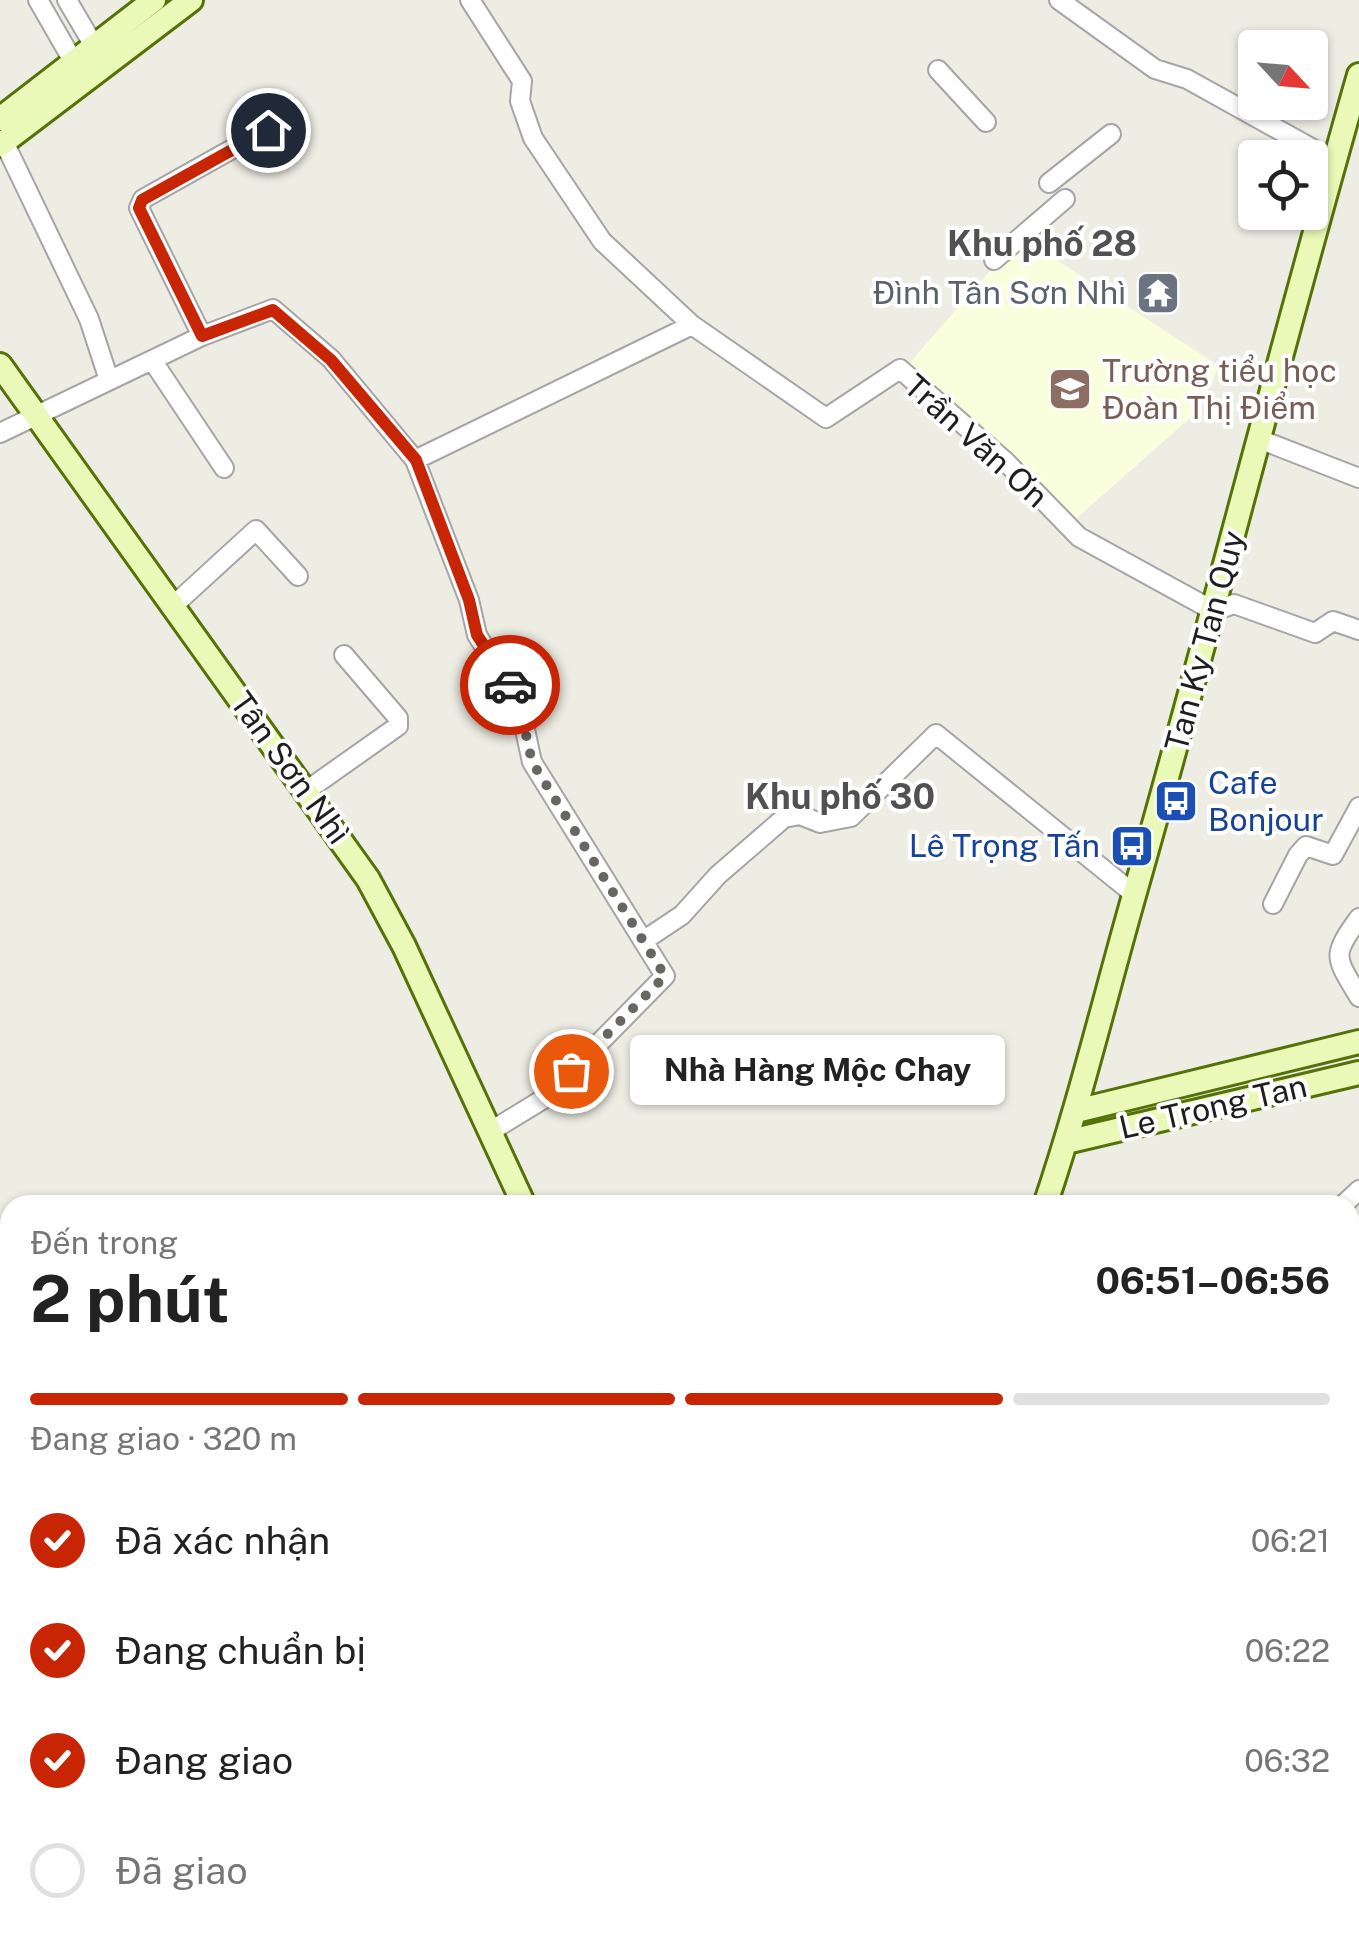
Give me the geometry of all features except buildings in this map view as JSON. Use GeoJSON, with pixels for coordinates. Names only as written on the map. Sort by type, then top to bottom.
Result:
{"type":"FeatureCollection","features":[{"type":"Feature","properties":{"kind":"main road"},"geometry":{"type":"LineString","coordinates":[[100,55],[154,0]]}},
{"type":"Feature","properties":{"kind":"main road"},"geometry":{"type":"LineString","coordinates":[[1,135],[100,55],[190,0]]}},
{"type":"Feature","properties":{"kind":"main road","name":"Tan Ky Tan Quy"},"geometry":{"type":"LineString","coordinates":[[1048,1195],[1076,1110],[1214,611],[1308,252],[1345,150],[1358,84]]}},
{"type":"Feature","properties":{"kind":"main road","name":"Tân Sơn Nhì"},"geometry":{"type":"LineString","coordinates":[[0,365],[382,902],[520,1195]]}},
{"type":"Feature","properties":{"kind":"main road","name":"Le Trong Tan"},"geometry":{"type":"LineString","coordinates":[[1076,1110],[1359,1042]]}},
{"type":"Feature","properties":{"kind":"main road","name":"Le Trong Tan"},"geometry":{"type":"LineString","coordinates":[[1066,1142],[1359,1072]]}},
{"type":"Feature","properties":{"kind":"street"},"geometry":{"type":"LineString","coordinates":[[38,0],[79,71]]}},
{"type":"Feature","properties":{"kind":"street"},"geometry":{"type":"LineString","coordinates":[[67,0],[100,55]]}},
{"type":"Feature","properties":{"kind":"street"},"geometry":{"type":"LineString","coordinates":[[416,460],[692,325],[602,240],[576,204],[533,138],[520,100],[522,82],[514,65],[470,0]]}},
{"type":"Feature","properties":{"kind":"street"},"geometry":{"type":"LineString","coordinates":[[1059,0],[1155,69],[1345,150]]}},
{"type":"Feature","properties":{"kind":"street"},"geometry":{"type":"LineString","coordinates":[[938,70],[986,122]]}},
{"type":"Feature","properties":{"kind":"street"},"geometry":{"type":"LineString","coordinates":[[202,336],[139,208],[142,200],[268,130]]}},
{"type":"Feature","properties":{"kind":"street"},"geometry":{"type":"LineString","coordinates":[[1050,183],[1111,134]]}},
{"type":"Feature","properties":{"kind":"street"},"geometry":{"type":"LineString","coordinates":[[1,135],[89,319],[109,380]]}},
{"type":"Feature","properties":{"kind":"street"},"geometry":{"type":"LineString","coordinates":[[994,260],[1065,200]]}},
{"type":"Feature","properties":{"kind":"street"},"geometry":{"type":"LineString","coordinates":[[0,433],[202,336],[273,310],[331,360],[416,460],[469,600],[477,635],[519,702],[532,762],[665,976],[545,1098],[491,1131]]}},
{"type":"Feature","properties":{"kind":"street","name":"Trần Văn Ơn"},"geometry":{"type":"LineString","coordinates":[[692,325],[826,418],[900,368],[1005,460],[1079,536],[1214,611]]}},
{"type":"Feature","properties":{"kind":"street"},"geometry":{"type":"LineString","coordinates":[[152,360],[224,468]]}},
{"type":"Feature","properties":{"kind":"street"},"geometry":{"type":"LineString","coordinates":[[1259,439],[1359,478]]}},
{"type":"Feature","properties":{"kind":"street"},"geometry":{"type":"LineString","coordinates":[[174,605],[256,530],[298,576]]}},
{"type":"Feature","properties":{"kind":"street"},"geometry":{"type":"LineString","coordinates":[[1214,611],[1234,604],[1315,633],[1334,621],[1359,630]]}},
{"type":"Feature","properties":{"kind":"street"},"geometry":{"type":"LineString","coordinates":[[306,792],[398,726],[398,718],[344,655]]}},
{"type":"Feature","properties":{"kind":"street"},"geometry":{"type":"LineString","coordinates":[[643,941],[682,915],[718,874],[784,818],[800,814],[820,823],[852,817],[936,734],[1134,894]]}},
{"type":"Feature","properties":{"kind":"street"},"geometry":{"type":"LineString","coordinates":[[1273,904],[1298,855],[1306,846],[1333,854],[1359,807]]}},
{"type":"Feature","properties":{"kind":"street"},"geometry":{"type":"LineString","coordinates":[[1359,918],[1339,945],[1339,962],[1359,996]]}},
{"type":"Feature","properties":{"kind":"shaded area","name":"Trường tiểu học Đoàn Thị Điểm"},"geometry":{"type":"Polygon","coordinates":[[[1026,240],[1219,366],[1198,411],[1071,523],[907,366],[996,264],[1026,240]]]}},
{"type":"Feature","properties":{"kind":"way so far"},"geometry":{"type":"LineString","coordinates":[[510,685],[519,702],[532,762],[665,976],[571,1071]]}},
{"type":"Feature","properties":{"kind":"place","name":"Đình Tân Sơn Nhì"},"geometry":{"type":"Point","coordinates":[1158,293]}},
{"type":"Feature","properties":{"kind":"place","name":"Trường tiểu học Đoàn Thị Điểm"},"geometry":{"type":"Point","coordinates":[1070,389]}},
{"type":"Feature","properties":{"kind":"place","name":"Cafe Bonjour"},"geometry":{"type":"Point","coordinates":[1176,801]}},
{"type":"Feature","properties":{"kind":"place","name":"Lê Trọng Tấn"},"geometry":{"type":"Point","coordinates":[1132,846]}},
{"type":"Feature","properties":{"kind":"place","name":"Nhà Hàng Mộc Chay"},"geometry":{"type":"Point","coordinates":[571,1071]}},
{"type":"Feature","properties":{"kind":"district","name":"Khu phố 28"},"geometry":{"type":"Point","coordinates":[1042,244]}},
{"type":"Feature","properties":{"kind":"district","name":"Khu phố 30"},"geometry":{"type":"Point","coordinates":[840,797]}},
{"type":"Feature","properties":{"kind":"route"},"geometry":{"type":"LineString","coordinates":[[268,130],[142,200],[139,208],[202,336],[273,310],[331,360],[416,460],[469,600],[477,635],[510,685]]}}]}
